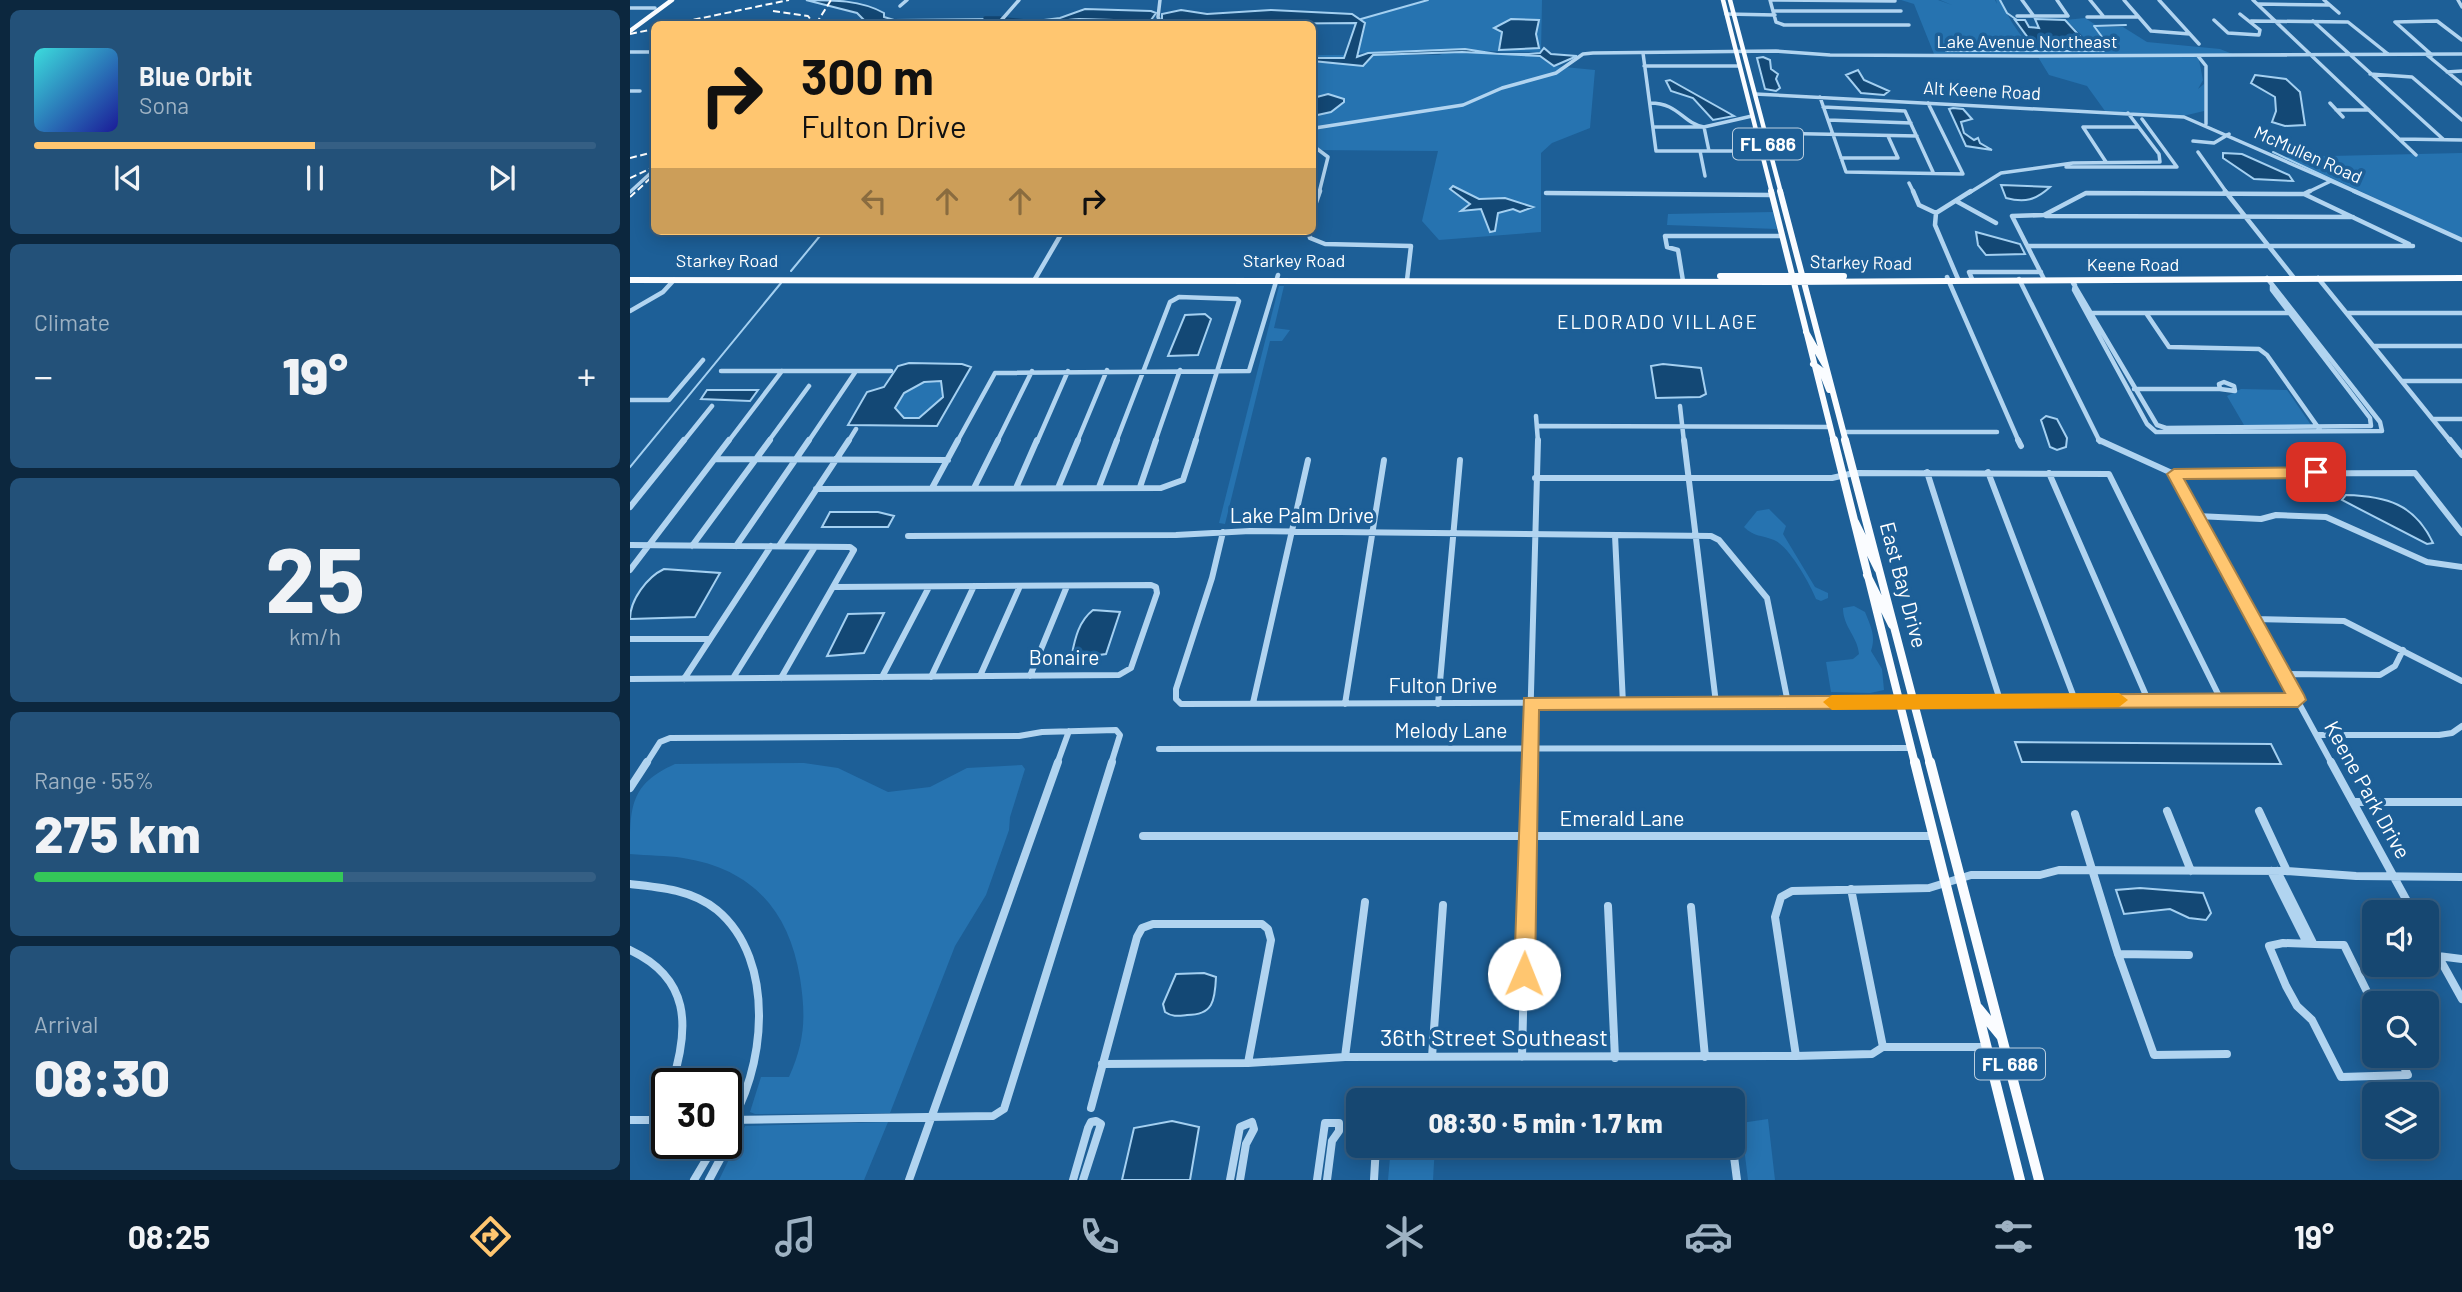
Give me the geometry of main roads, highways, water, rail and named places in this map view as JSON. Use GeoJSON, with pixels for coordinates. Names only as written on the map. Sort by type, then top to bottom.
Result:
{"type":"FeatureCollection","features":[{"type":"Feature","properties":{"kind":"main road"},"geometry":{"type":"LineString","coordinates":[[631,27],[665,0]]}},
{"type":"Feature","properties":{"kind":"main road"},"geometry":{"type":"LineString","coordinates":[[631,27],[672,0]]}},
{"type":"Feature","properties":{"kind":"main road","name":"East Bay Drive"},"geometry":{"type":"LineString","coordinates":[[1726,0],[1726,13],[1791,279],[2020,1180]]}},
{"type":"Feature","properties":{"kind":"main road","name":"East Bay Drive"},"geometry":{"type":"LineString","coordinates":[[1726,0],[1734,14],[2039,1180]]}},
{"type":"Feature","properties":{"kind":"main road"},"geometry":{"type":"LineString","coordinates":[[1726,13],[1731,16],[1738,31]]}},
{"type":"Feature","properties":{"kind":"main road"},"geometry":{"type":"LineString","coordinates":[[1735,51],[1741,54],[1749,74]]}},
{"type":"Feature","properties":{"kind":"main road"},"geometry":{"type":"LineString","coordinates":[[1740,68],[1755,94]]}},
{"type":"Feature","properties":{"kind":"main road"},"geometry":{"type":"LineString","coordinates":[[1747,97],[1751,99],[1756,114],[1761,119]]}},
{"type":"Feature","properties":{"kind":"main road"},"geometry":{"type":"LineString","coordinates":[[1756,132],[1761,135],[1764,148],[1770,151]]}},
{"type":"Feature","properties":{"kind":"main road"},"geometry":{"type":"LineString","coordinates":[[1761,151],[1766,153],[1771,170],[1776,175]]}},
{"type":"Feature","properties":{"kind":"main road"},"geometry":{"type":"LineString","coordinates":[[1765,171],[1782,195]]}},
{"type":"Feature","properties":{"kind":"main road"},"geometry":{"type":"LineString","coordinates":[[1771,195],[1778,201],[1789,223]]}},
{"type":"Feature","properties":{"kind":"main road","name":"Keene Road"},"geometry":{"type":"LineString","coordinates":[[1803,279],[2019,279],[2043,276],[2073,282],[2462,278]]}},
{"type":"Feature","properties":{"kind":"main road","name":"Starkey Road"},"geometry":{"type":"LineString","coordinates":[[630,278],[674,280],[1036,277]]}},
{"type":"Feature","properties":{"kind":"main road","name":"Starkey Road"},"geometry":{"type":"LineString","coordinates":[[630,278],[1803,279]]}},
{"type":"Feature","properties":{"kind":"main road"},"geometry":{"type":"LineString","coordinates":[[1804,329],[1814,343],[1819,359],[1826,365]]}},
{"type":"Feature","properties":{"kind":"main road"},"geometry":{"type":"LineString","coordinates":[[1813,364],[1821,370],[1827,387],[1834,394]]}},
{"type":"Feature","properties":{"kind":"main road"},"geometry":{"type":"LineString","coordinates":[[1853,520],[1863,531],[1871,561],[1880,571]]}},
{"type":"Feature","properties":{"kind":"main road"},"geometry":{"type":"LineString","coordinates":[[1867,575],[1877,584],[1886,617],[1896,630]]}},
{"type":"Feature","properties":{"kind":"main road"},"geometry":{"type":"LineString","coordinates":[[1976,1006],[2003,1038]]}},
{"type":"Feature","properties":{"kind":"waterway"},"geometry":{"type":"LineString","coordinates":[[1361,19],[1428,0]]}},
{"type":"Feature","properties":{"kind":"waterway"},"geometry":{"type":"LineString","coordinates":[[2000,0],[2007,13],[2017,20]]}},
{"type":"Feature","properties":{"kind":"waterway"},"geometry":{"type":"LineString","coordinates":[[985,18],[1000,18]]}},
{"type":"Feature","properties":{"kind":"waterway"},"geometry":{"type":"LineString","coordinates":[[1005,19],[1025,21]]}},
{"type":"Feature","properties":{"kind":"waterway"},"geometry":{"type":"LineString","coordinates":[[1946,51],[2104,51],[2108,45],[2094,26],[2126,25]]}},
{"type":"Feature","properties":{"kind":"waterway"},"geometry":{"type":"LineString","coordinates":[[2273,152],[2354,190]]}},
{"type":"Feature","properties":{"kind":"waterway"},"geometry":{"type":"LineString","coordinates":[[791,271],[821,235]]}},
{"type":"Feature","properties":{"kind":"waterway"},"geometry":{"type":"LineString","coordinates":[[630,467],[781,283]]}},
{"type":"Feature","properties":{"kind":"railway"},"geometry":{"type":"LineString","coordinates":[[688,21],[789,0]]}},
{"type":"Feature","properties":{"kind":"railway"},"geometry":{"type":"LineString","coordinates":[[818,21],[831,0]]}},
{"type":"Feature","properties":{"kind":"railway"},"geometry":{"type":"LineString","coordinates":[[773,11],[808,16],[812,21]]}},
{"type":"Feature","properties":{"kind":"railway"},"geometry":{"type":"LineString","coordinates":[[630,34],[651,30]]}},
{"type":"Feature","properties":{"kind":"railway"},"geometry":{"type":"LineString","coordinates":[[630,158],[651,153]]}},
{"type":"Feature","properties":{"kind":"railway"},"geometry":{"type":"LineString","coordinates":[[630,178],[651,168]]}},
{"type":"Feature","properties":{"kind":"railway"},"geometry":{"type":"LineString","coordinates":[[630,197],[651,178]]}},
{"type":"Feature","properties":{"kind":"district","name":"ELDORADO VILLAGE"},"geometry":{"type":"Point","coordinates":[1658,322]}}]}
